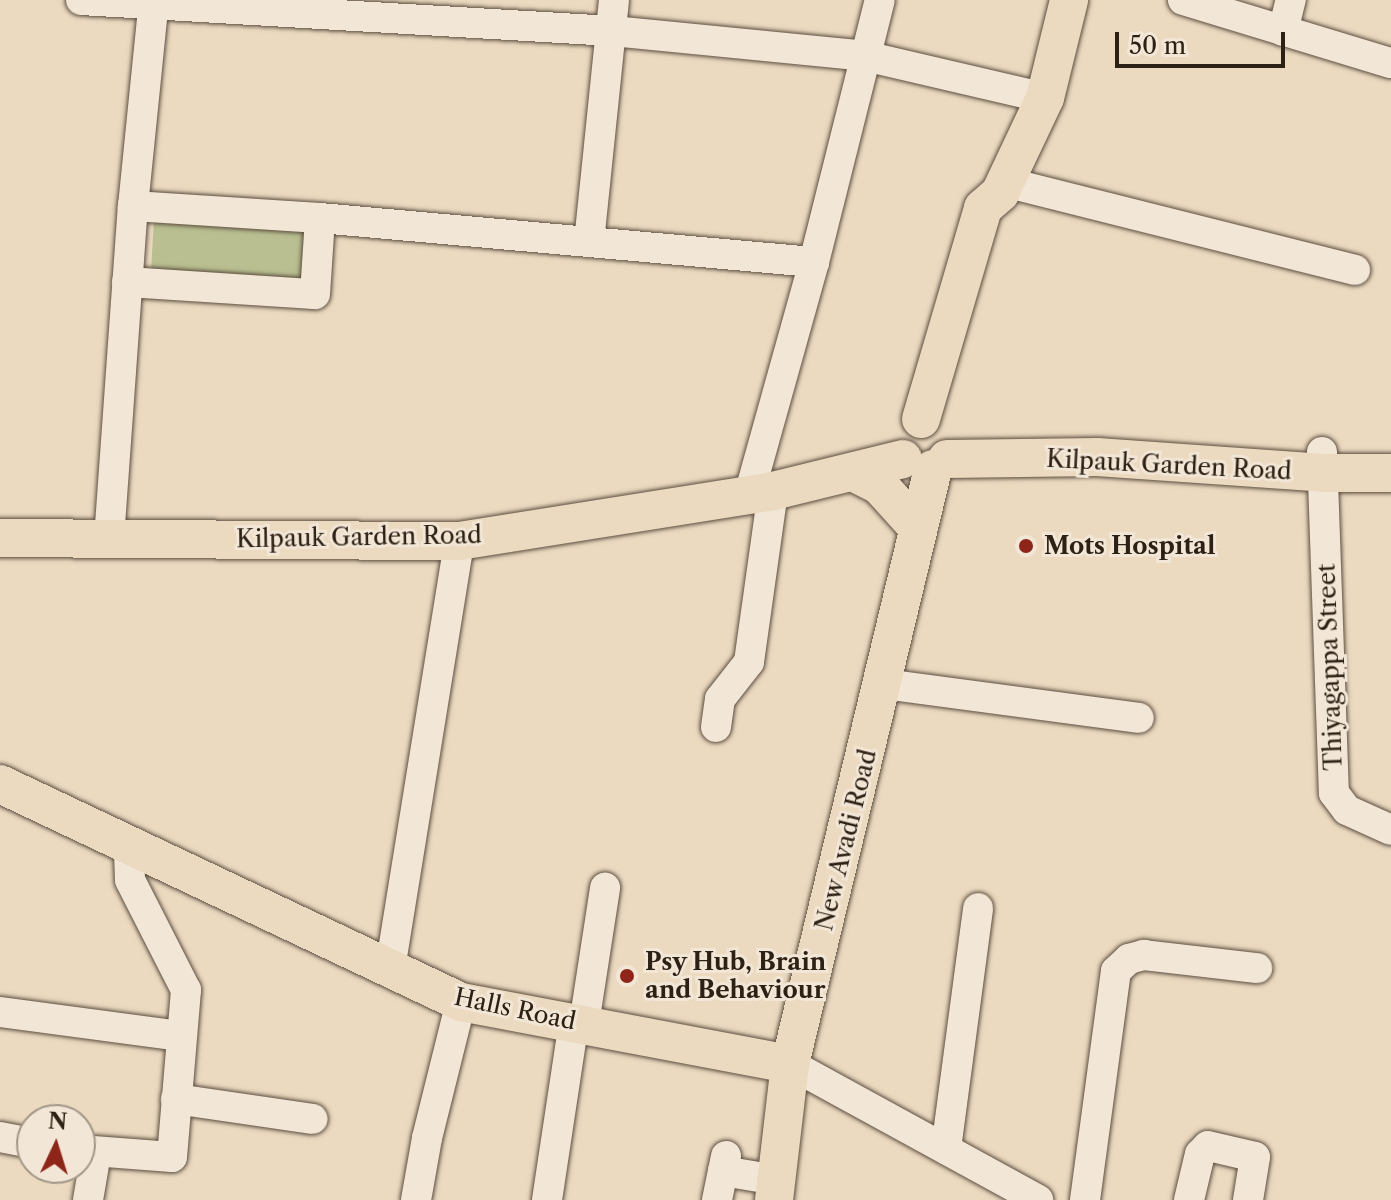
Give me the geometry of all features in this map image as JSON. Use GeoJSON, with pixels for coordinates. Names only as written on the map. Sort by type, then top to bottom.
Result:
{"type":"FeatureCollection","features":[{"type":"Feature","properties":{"kind":"main road","name":"New Avadi Road"},"geometry":{"type":"LineString","coordinates":[[775,1190],[790,1064],[885,684],[918,528],[929,447],[983,208],[1002,187],[1045,98],[1069,0]]}},
{"type":"Feature","properties":{"kind":"main road","name":"Kilpauk Garden Road"},"geometry":{"type":"LineString","coordinates":[[0,538],[459,541],[761,493],[853,472],[929,447],[1097,457],[1323,462],[1391,473]]}},
{"type":"Feature","properties":{"kind":"main road","name":"Kilpauk Garden Road"},"geometry":{"type":"LineString","coordinates":[[1323,462],[1391,452]]}},
{"type":"Feature","properties":{"kind":"main road"},"geometry":{"type":"LineString","coordinates":[[853,472],[880,486],[918,528]]}},
{"type":"Feature","properties":{"kind":"main road","name":"Halls Road"},"geometry":{"type":"LineString","coordinates":[[0,784],[461,1002],[790,1064]]}},
{"type":"Feature","properties":{"kind":"street"},"geometry":{"type":"LineString","coordinates":[[81,0],[612,31],[865,56],[1045,98]]}},
{"type":"Feature","properties":{"kind":"street"},"geometry":{"type":"LineString","coordinates":[[589,242],[614,0]]}},
{"type":"Feature","properties":{"kind":"street"},"geometry":{"type":"LineString","coordinates":[[716,727],[720,699],[749,662],[761,493],[814,262],[880,0]]}},
{"type":"Feature","properties":{"kind":"street"},"geometry":{"type":"LineString","coordinates":[[1183,0],[1391,63]]}},
{"type":"Feature","properties":{"kind":"street"},"geometry":{"type":"LineString","coordinates":[[1283,31],[1291,0]]}},
{"type":"Feature","properties":{"kind":"street"},"geometry":{"type":"LineString","coordinates":[[109,539],[133,206],[153,3]]}},
{"type":"Feature","properties":{"kind":"street"},"geometry":{"type":"LineString","coordinates":[[1002,187],[1355,270]]}},
{"type":"Feature","properties":{"kind":"street"},"geometry":{"type":"LineString","coordinates":[[133,206],[320,218],[814,262]]}},
{"type":"Feature","properties":{"kind":"street"},"geometry":{"type":"LineString","coordinates":[[127,282],[315,294],[320,218]]}},
{"type":"Feature","properties":{"kind":"street","name":"Thiyagappa Street"},"geometry":{"type":"LineString","coordinates":[[1323,462],[1334,793],[1347,810],[1391,830]]}},
{"type":"Feature","properties":{"kind":"street"},"geometry":{"type":"LineString","coordinates":[[390,969],[459,541]]}},
{"type":"Feature","properties":{"kind":"street"},"geometry":{"type":"LineString","coordinates":[[885,684],[1139,718]]}},
{"type":"Feature","properties":{"kind":"street"},"geometry":{"type":"LineString","coordinates":[[96,1152],[172,1157],[186,990],[130,880],[129,844]]}},
{"type":"Feature","properties":{"kind":"street"},"geometry":{"type":"LineString","coordinates":[[547,1200],[605,888]]}},
{"type":"Feature","properties":{"kind":"street"},"geometry":{"type":"LineString","coordinates":[[946,1149],[978,908]]}},
{"type":"Feature","properties":{"kind":"street"},"geometry":{"type":"LineString","coordinates":[[1085,1200],[1116,971],[1129,959],[1144,955],[1257,968]]}},
{"type":"Feature","properties":{"kind":"street"},"geometry":{"type":"LineString","coordinates":[[416,1200],[427,1138],[461,1002]]}},
{"type":"Feature","properties":{"kind":"street"},"geometry":{"type":"LineString","coordinates":[[0,1012],[181,1036]]}},
{"type":"Feature","properties":{"kind":"street","name":"Halls Road"},"geometry":{"type":"LineString","coordinates":[[790,1064],[1038,1200]]}},
{"type":"Feature","properties":{"kind":"street"},"geometry":{"type":"LineString","coordinates":[[176,1099],[313,1119]]}},
{"type":"Feature","properties":{"kind":"street"},"geometry":{"type":"LineString","coordinates":[[1189,1200],[1200,1154],[1208,1146],[1255,1157],[1248,1200]]}},
{"type":"Feature","properties":{"kind":"street"},"geometry":{"type":"LineString","coordinates":[[722,1176],[775,1190]]}},
{"type":"Feature","properties":{"kind":"green space"},"geometry":{"type":"Polygon","coordinates":[[[154,219],[308,230],[304,281],[151,271],[154,219]]]}},
{"type":"Feature","properties":{"kind":"place","name":"Mots Hospital"},"geometry":{"type":"Point","coordinates":[1026,546]}},
{"type":"Feature","properties":{"kind":"place","name":"Psy Hub, Brain and Behaviour"},"geometry":{"type":"Point","coordinates":[627,976]}}]}
